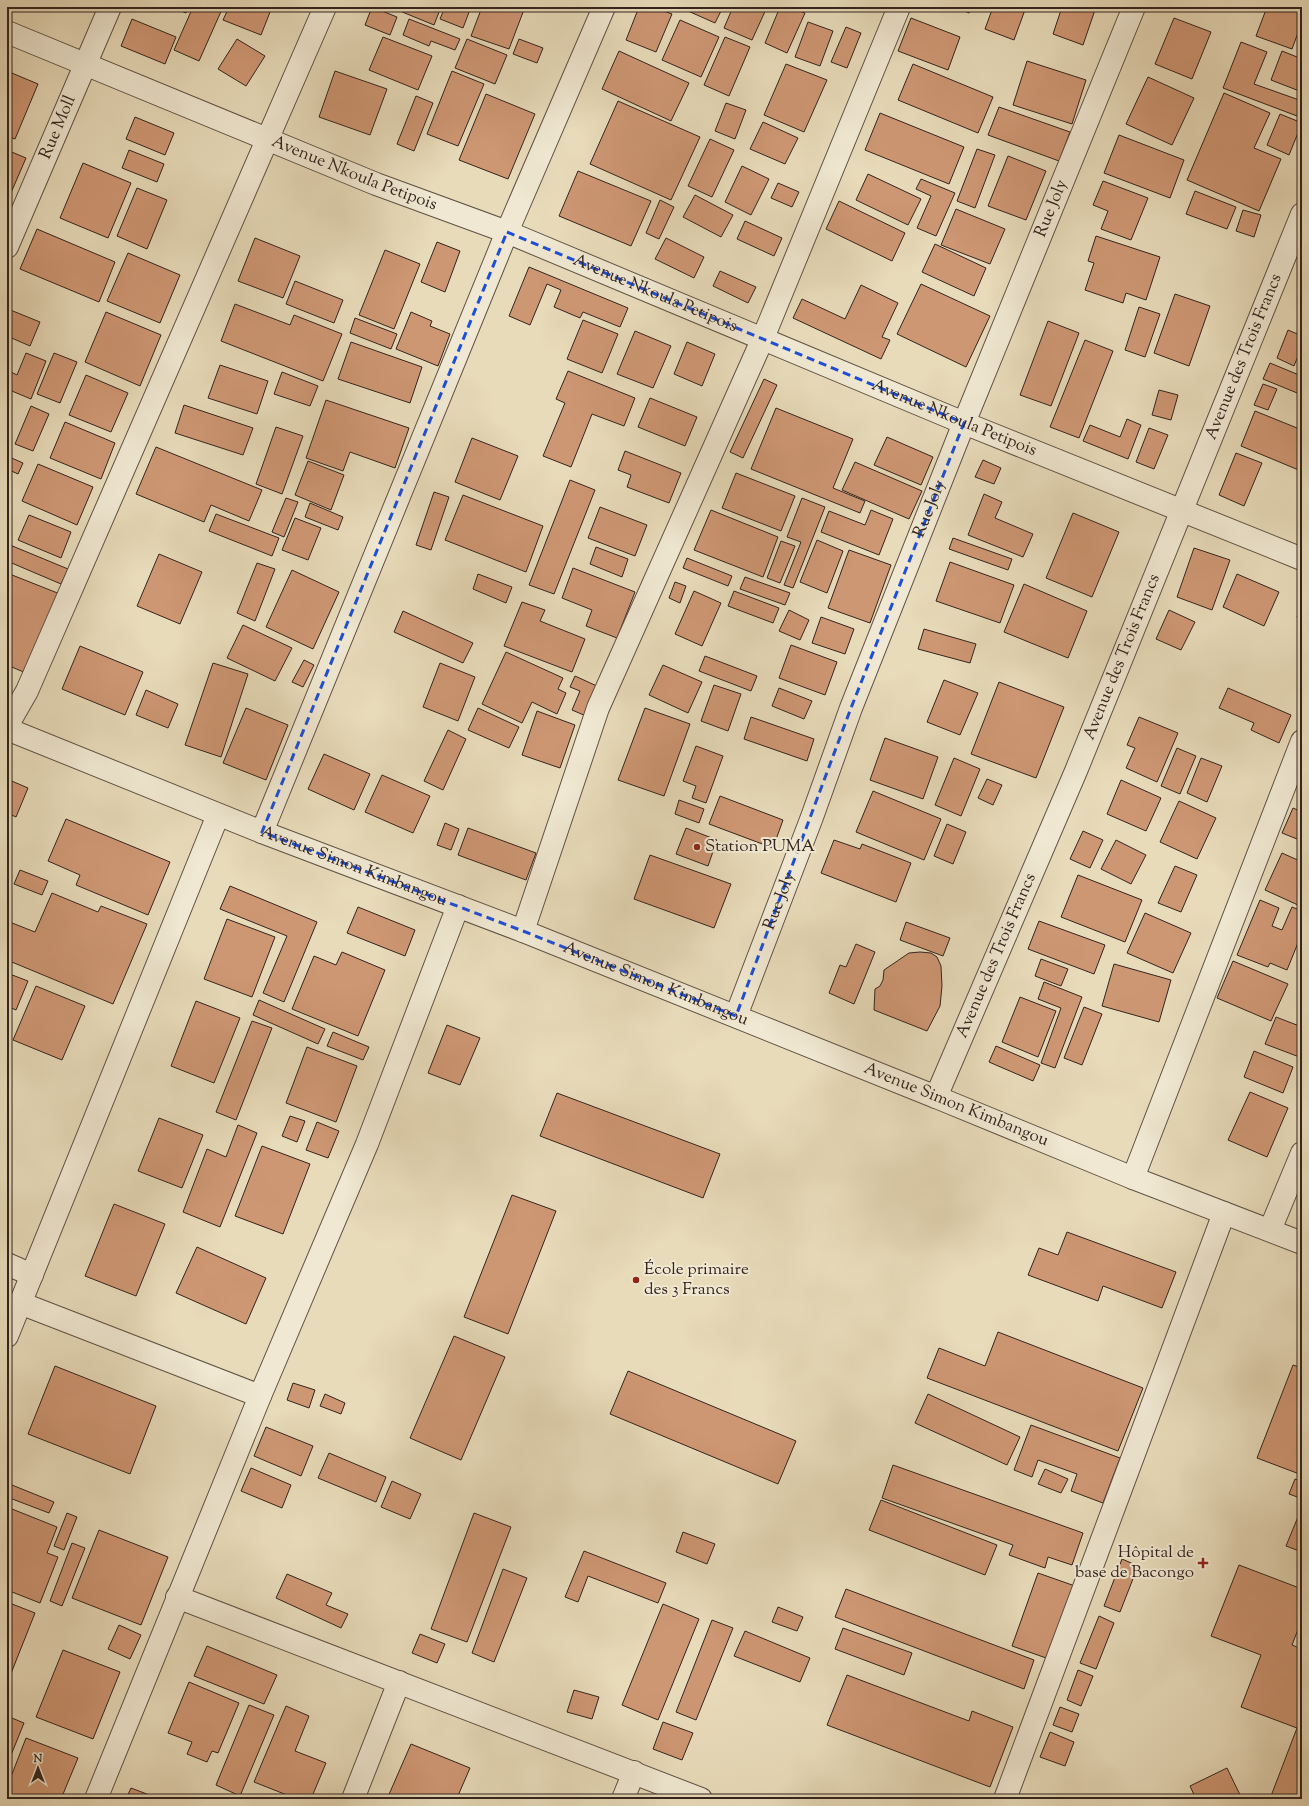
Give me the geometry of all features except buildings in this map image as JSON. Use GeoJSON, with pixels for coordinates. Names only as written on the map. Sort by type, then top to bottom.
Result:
{"type":"FeatureCollection","features":[{"type":"Feature","properties":{"kind":"street","name":"Rue Moll"},"geometry":{"type":"LineString","coordinates":[[7,247],[110,7]]}},
{"type":"Feature","properties":{"kind":"street"},"geometry":{"type":"LineString","coordinates":[[7,727],[27,691],[325,7]]}},
{"type":"Feature","properties":{"kind":"street"},"geometry":{"type":"LineString","coordinates":[[262,832],[507,232],[604,7]]}},
{"type":"Feature","properties":{"kind":"street"},"geometry":{"type":"LineString","coordinates":[[523,931],[598,708],[763,338],[900,7]]}},
{"type":"Feature","properties":{"kind":"street","name":"Rue Joly"},"geometry":{"type":"LineString","coordinates":[[736,1016],[851,708],[964,423],[1134,7]]}},
{"type":"Feature","properties":{"kind":"street","name":"Avenue Nkoula Petipois"},"geometry":{"type":"LineString","coordinates":[[7,32],[376,184],[507,232],[964,423],[1302,560]]}},
{"type":"Feature","properties":{"kind":"street","name":"Avenue des Trois Francs"},"geometry":{"type":"LineString","coordinates":[[936,1097],[1076,771],[1302,214]]}},
{"type":"Feature","properties":{"kind":"street","name":"Avenue Simon Kimbangou"},"geometry":{"type":"LineString","coordinates":[[7,727],[218,815],[523,931],[1133,1178],[1302,1243]]}},
{"type":"Feature","properties":{"kind":"street"},"geometry":{"type":"LineString","coordinates":[[1133,1178],[1302,741]]}},
{"type":"Feature","properties":{"kind":"street"},"geometry":{"type":"LineString","coordinates":[[7,1336],[218,815]]}},
{"type":"Feature","properties":{"kind":"street"},"geometry":{"type":"LineString","coordinates":[[96,1799],[260,1396],[367,1144],[458,906]]}},
{"type":"Feature","properties":{"kind":"street"},"geometry":{"type":"LineString","coordinates":[[1270,1230],[1302,1153]]}},
{"type":"Feature","properties":{"kind":"street"},"geometry":{"type":"LineString","coordinates":[[1005,1799],[1224,1213]]}},
{"type":"Feature","properties":{"kind":"street"},"geometry":{"type":"LineString","coordinates":[[7,1264],[32,1275]]}},
{"type":"Feature","properties":{"kind":"street"},"geometry":{"type":"LineString","coordinates":[[20,1303],[260,1396]]}},
{"type":"Feature","properties":{"kind":"street"},"geometry":{"type":"LineString","coordinates":[[177,1597],[701,1799]]}},
{"type":"Feature","properties":{"kind":"street"},"geometry":{"type":"LineString","coordinates":[[352,1799],[400,1682]]}},
{"type":"Feature","properties":{"kind":"street"},"geometry":{"type":"LineString","coordinates":[[623,1799],[634,1772]]}},
{"type":"Feature","properties":{"kind":"highlighted area"},"geometry":{"type":"Polygon","coordinates":[[[507,232],[964,423],[851,708],[736,1016],[523,931],[262,832],[507,232]]]}},
{"type":"Feature","properties":{"kind":"place","name":"Station PUMA"},"geometry":{"type":"Point","coordinates":[697,847]}},
{"type":"Feature","properties":{"kind":"place","name":"École primaire des 3 Francs"},"geometry":{"type":"Point","coordinates":[636,1280]}},
{"type":"Feature","properties":{"kind":"place","name":"Hôpital de base de Bacongo"},"geometry":{"type":"Point","coordinates":[1203,1563]}}]}
